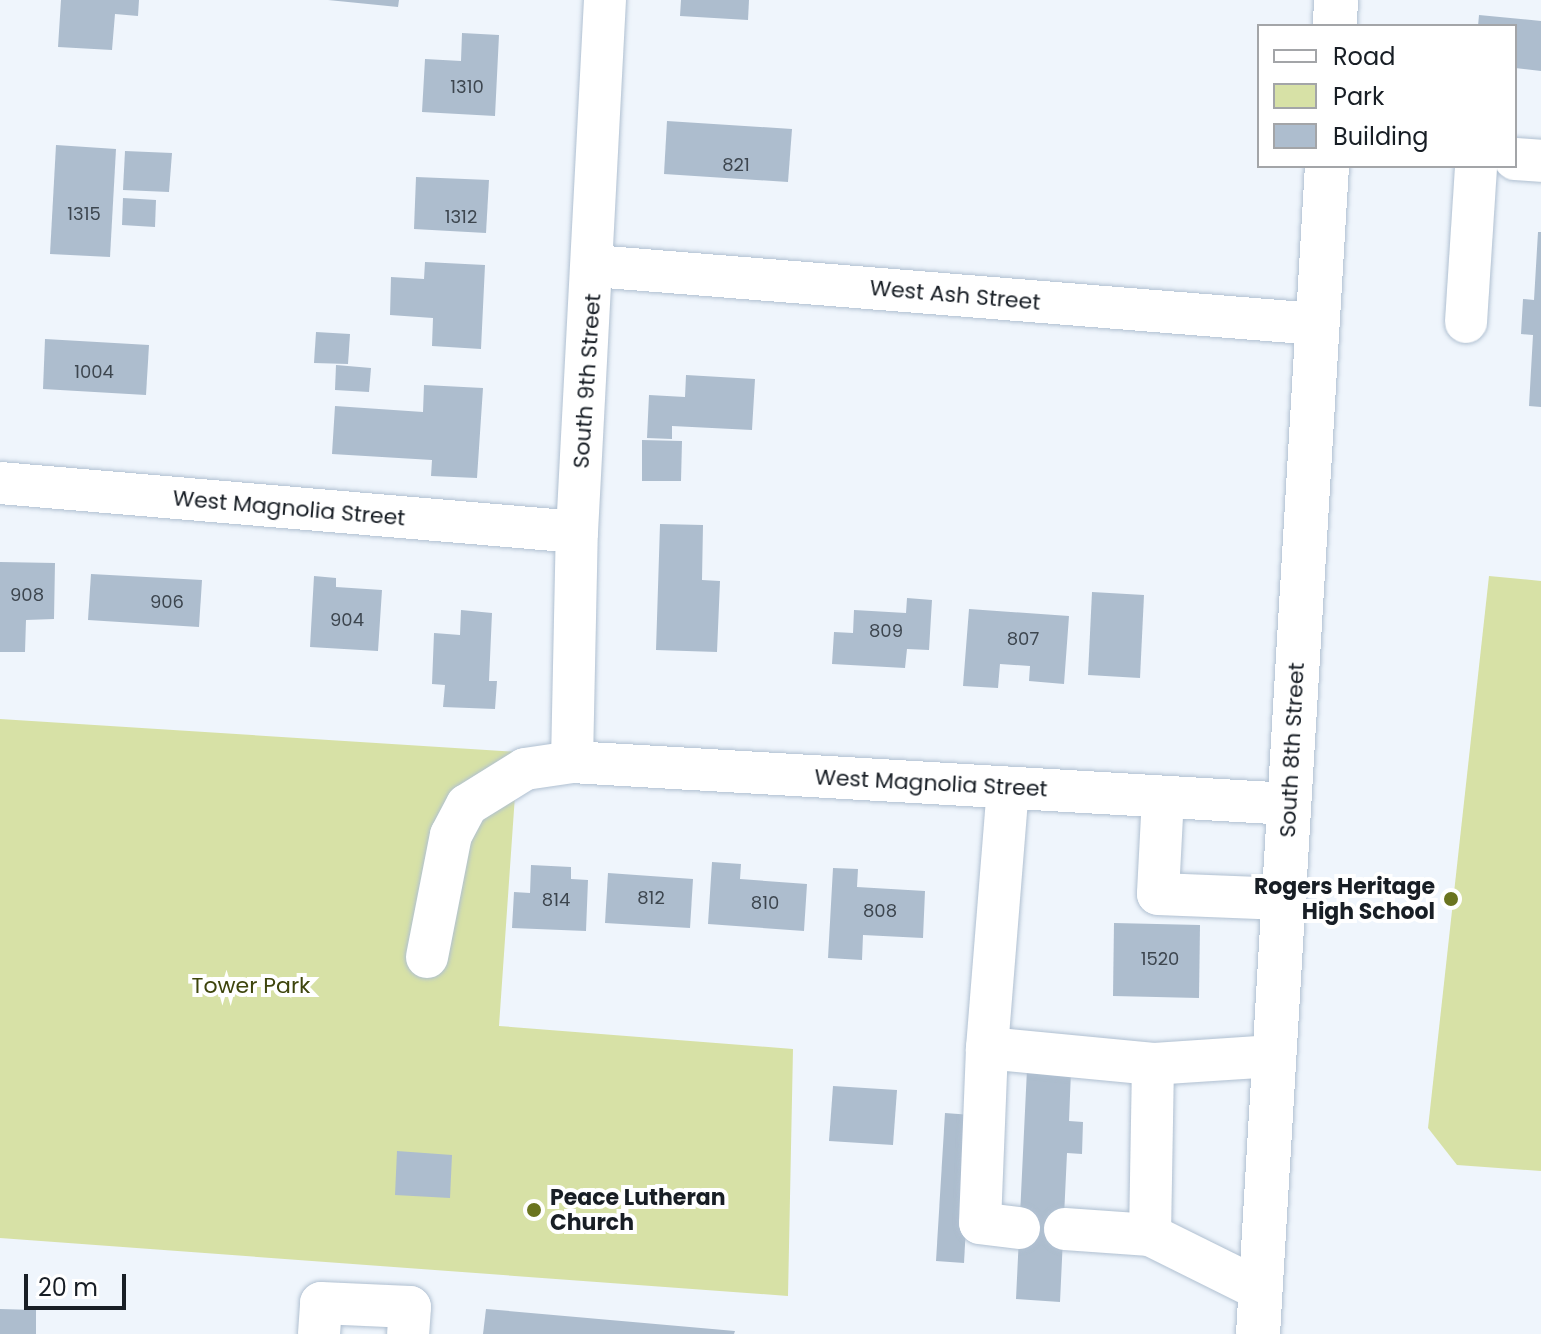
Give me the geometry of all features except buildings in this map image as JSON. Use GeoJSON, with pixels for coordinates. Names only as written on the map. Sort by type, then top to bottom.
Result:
{"type":"FeatureCollection","features":[{"type":"Feature","properties":{"kind":"main road"},"geometry":{"type":"LineString","coordinates":[[1335,24],[1336,0]]}},
{"type":"Feature","properties":{"kind":"main road","name":"South 8th Street"},"geometry":{"type":"LineString","coordinates":[[1258,1334],[1327,168]]}},
{"type":"Feature","properties":{"kind":"street","name":"South 9th Street"},"geometry":{"type":"LineString","coordinates":[[572,762],[577,532],[594,266],[605,0]]}},
{"type":"Feature","properties":{"kind":"street"},"geometry":{"type":"LineString","coordinates":[[1517,159],[1541,161]]}},
{"type":"Feature","properties":{"kind":"street"},"geometry":{"type":"LineString","coordinates":[[1466,322],[1476,168]]}},
{"type":"Feature","properties":{"kind":"street","name":"West Ash Street"},"geometry":{"type":"LineString","coordinates":[[594,266],[1316,324]]}},
{"type":"Feature","properties":{"kind":"street","name":"West Magnolia Street"},"geometry":{"type":"LineString","coordinates":[[0,483],[577,532]]}},
{"type":"Feature","properties":{"kind":"street","name":"West Magnolia Street"},"geometry":{"type":"LineString","coordinates":[[427,957],[442,861],[467,805],[525,769],[572,762],[1289,804]]}},
{"type":"Feature","properties":{"kind":"street"},"geometry":{"type":"LineString","coordinates":[[1008,788],[987,1048],[980,1223],[1019,1228]]}},
{"type":"Feature","properties":{"kind":"street"},"geometry":{"type":"LineString","coordinates":[[1163,797],[1158,894],[1284,899]]}},
{"type":"Feature","properties":{"kind":"street"},"geometry":{"type":"LineString","coordinates":[[987,1048],[1153,1064],[1275,1056]]}},
{"type":"Feature","properties":{"kind":"street"},"geometry":{"type":"LineString","coordinates":[[1150,1235],[1153,1064]]}},
{"type":"Feature","properties":{"kind":"street"},"geometry":{"type":"LineString","coordinates":[[1065,1229],[1150,1235],[1261,1290]]}},
{"type":"Feature","properties":{"kind":"street"},"geometry":{"type":"LineString","coordinates":[[319,1334],[321,1303],[410,1307],[408,1334]]}},
{"type":"Feature","properties":{"kind":"green space"},"geometry":{"type":"Polygon","coordinates":[[[1489,576],[1541,581],[1541,1171],[1457,1165],[1428,1128],[1489,576]]]}},
{"type":"Feature","properties":{"kind":"green space","name":"Tower Park"},"geometry":{"type":"Polygon","coordinates":[[[0,719],[518,752],[499,1026],[793,1049],[788,1296],[0,1238],[0,719]]]}},
{"type":"Feature","properties":{"kind":"place","name":"Rogers Heritage High School"},"geometry":{"type":"Point","coordinates":[1451,899]}},
{"type":"Feature","properties":{"kind":"place","name":"Peace Lutheran Church"},"geometry":{"type":"Point","coordinates":[534,1210]}}]}
